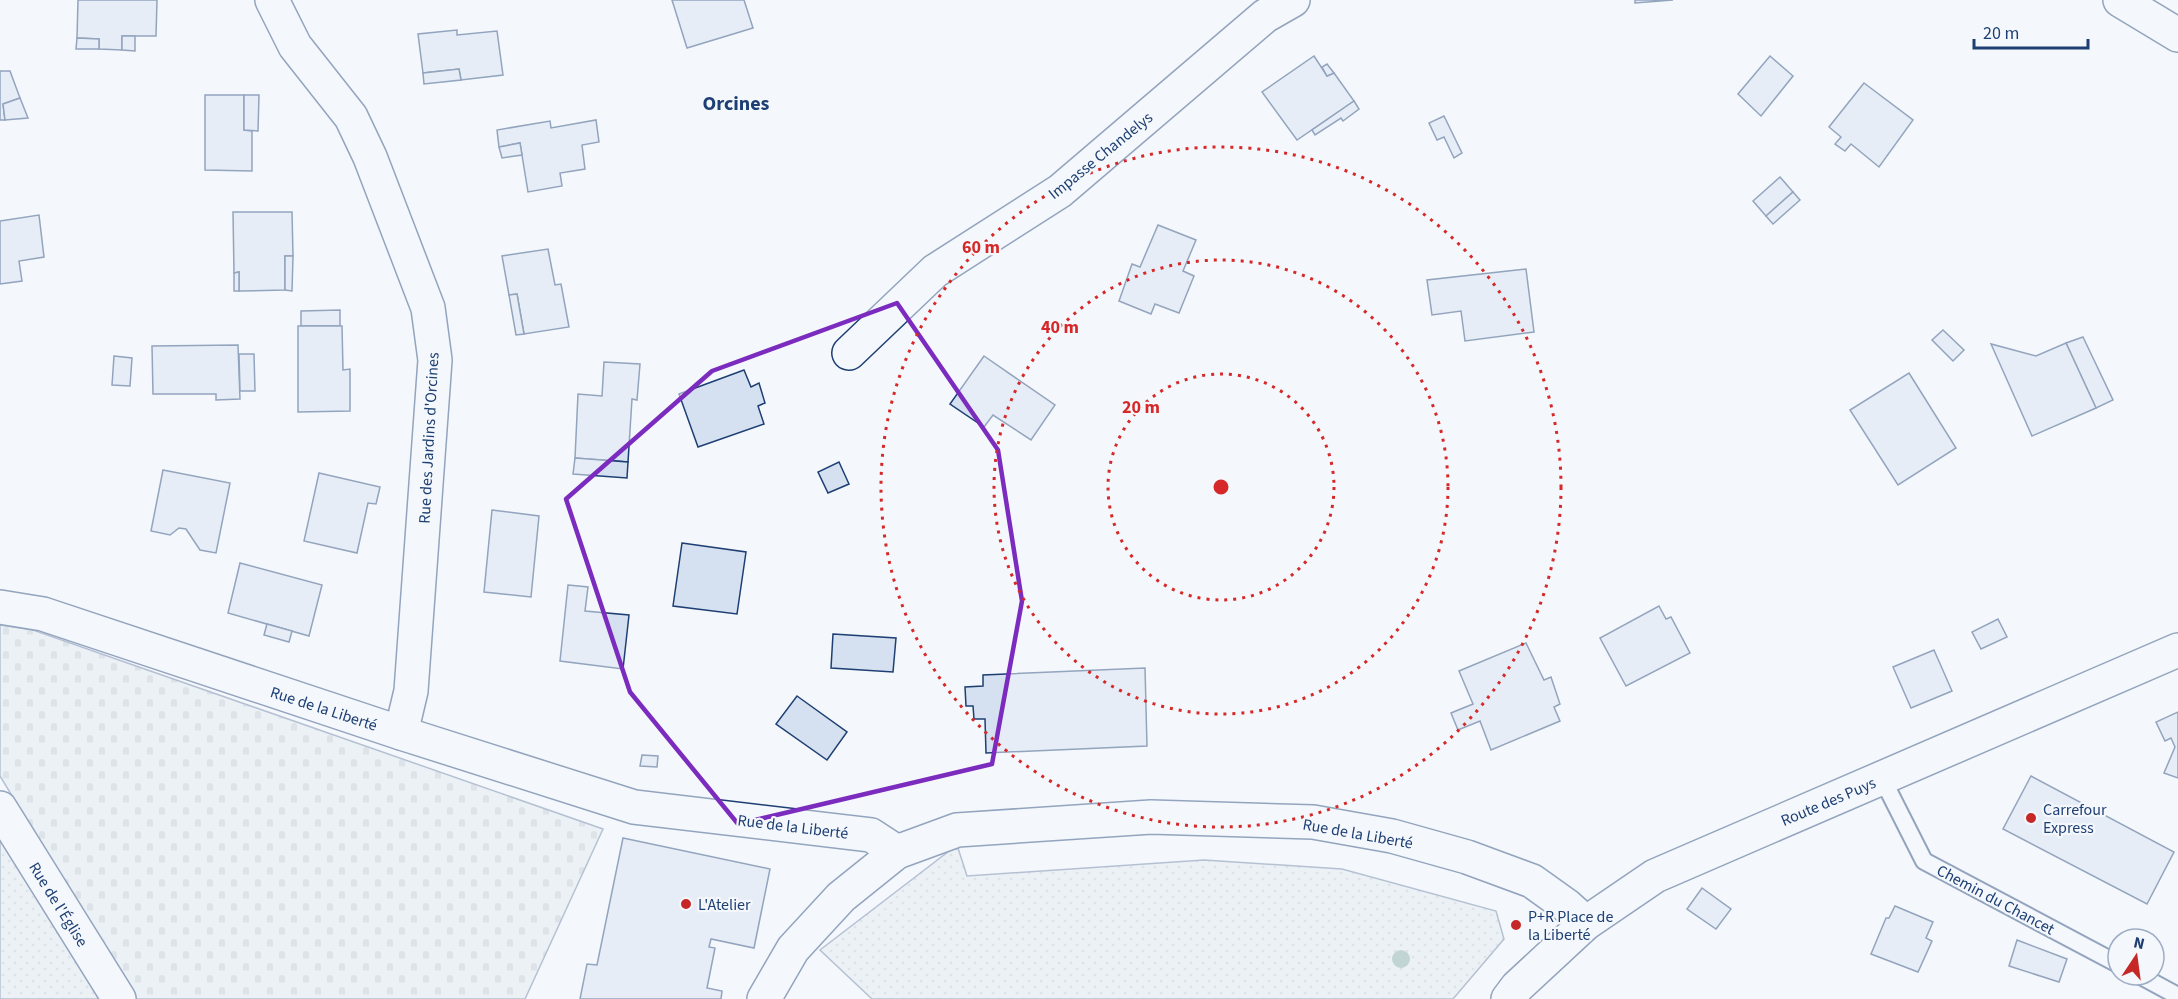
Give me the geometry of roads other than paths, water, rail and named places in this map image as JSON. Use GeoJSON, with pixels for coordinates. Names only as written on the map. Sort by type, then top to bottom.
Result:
{"type":"FeatureCollection","features":[{"type":"Feature","properties":{"kind":"street","name":"Rue des Jardins d'Orcines"},"geometry":{"type":"LineString","coordinates":[[272,0],[295,45],[351,117],[370,157],[428,308],[435,360],[411,691],[400,733]]}},
{"type":"Feature","properties":{"kind":"street","name":"Impasse Chandelys"},"geometry":{"type":"LineString","coordinates":[[849,352],[935,271],[1060,191],[1265,16],[1293,0]]}},
{"type":"Feature","properties":{"kind":"street"},"geometry":{"type":"LineString","coordinates":[[2120,0],[2178,35]]}},
{"type":"Feature","properties":{"kind":"street","name":"Rue de la Liberté"},"geometry":{"type":"LineString","coordinates":[[0,607],[42,614],[400,733],[634,807],[871,836],[897,852],[957,830],[980,828],[1151,817],[1313,822],[1392,836],[1467,857],[1532,881],[1586,923]]}},
{"type":"Feature","properties":{"kind":"street","name":"Route des Puys"},"geometry":{"type":"LineString","coordinates":[[1508,999],[1517,987],[1586,923],[1655,876],[2178,650]]}},
{"type":"Feature","properties":{"kind":"street","name":"Rue de l'Église"},"geometry":{"type":"LineString","coordinates":[[0,808],[119,999]]}},
{"type":"Feature","properties":{"kind":"street"},"geometry":{"type":"LineString","coordinates":[[764,999],[793,949],[841,897],[897,852]]}},
{"type":"Feature","properties":{"kind":"lane","name":"Chemin du Chancet"},"geometry":{"type":"LineString","coordinates":[[1882,778],[1924,861],[2106,958]]}},
{"type":"Feature","properties":{"kind":"lane"},"geometry":{"type":"LineString","coordinates":[[2161,987],[2178,996]]}},
{"type":"Feature","properties":{"kind":"place","name":"Carrefour Express"},"geometry":{"type":"Point","coordinates":[2031,818]}},
{"type":"Feature","properties":{"kind":"place","name":"L'Atelier"},"geometry":{"type":"Point","coordinates":[686,904]}},
{"type":"Feature","properties":{"kind":"place","name":"P+R Place de la Liberté"},"geometry":{"type":"Point","coordinates":[1516,925]}},
{"type":"Feature","properties":{"kind":"district","name":"Orcines"},"geometry":{"type":"Point","coordinates":[736,103]}}]}
